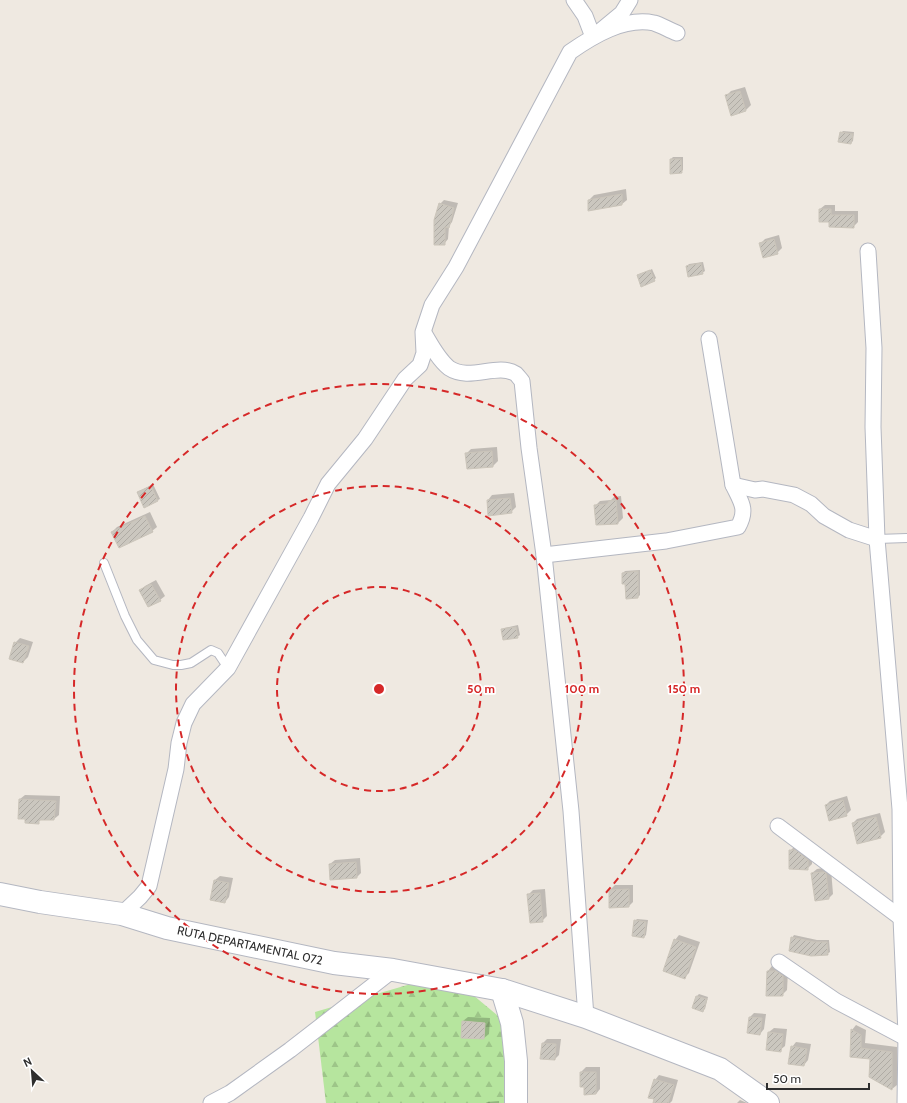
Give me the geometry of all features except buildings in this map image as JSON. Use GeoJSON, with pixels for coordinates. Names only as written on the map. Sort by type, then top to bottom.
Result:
{"type":"FeatureCollection","features":[{"type":"Feature","properties":{"kind":"main road","name":"RUTA DEPARTAMENTAL 072"},"geometry":{"type":"LineString","coordinates":[[0,894],[40,902],[122,914],[167,928],[334,963],[393,970],[502,990],[586,1017],[720,1069],[768,1103]]}},
{"type":"Feature","properties":{"kind":"main road"},"geometry":{"type":"LineString","coordinates":[[502,990],[512,1023],[516,1061],[516,1103]]}},
{"type":"Feature","properties":{"kind":"street"},"geometry":{"type":"LineString","coordinates":[[574,0],[585,16],[593,38]]}},
{"type":"Feature","properties":{"kind":"street"},"geometry":{"type":"LineString","coordinates":[[593,38],[622,13],[630,0]]}},
{"type":"Feature","properties":{"kind":"street"},"geometry":{"type":"LineString","coordinates":[[122,914],[140,897],[148,886],[176,769],[179,743],[184,723],[193,704],[228,668],[311,518],[328,484],[365,439],[405,379],[420,365],[424,353],[423,332],[432,305],[456,267],[570,52],[612,28],[634,22],[653,23],[677,33]]}},
{"type":"Feature","properties":{"kind":"street"},"geometry":{"type":"LineString","coordinates":[[868,251],[874,348],[873,427],[877,539],[900,809],[901,918],[906,1038],[905,1103]]}},
{"type":"Feature","properties":{"kind":"street"},"geometry":{"type":"LineString","coordinates":[[423,332],[437,355],[450,368],[468,374],[502,370],[515,374],[522,381],[528,440],[544,555],[571,811],[586,1017]]}},
{"type":"Feature","properties":{"kind":"street"},"geometry":{"type":"LineString","coordinates":[[544,555],[666,541],[738,527],[743,518],[743,505],[733,486],[709,339]]}},
{"type":"Feature","properties":{"kind":"street"},"geometry":{"type":"LineString","coordinates":[[733,486],[755,490],[763,489],[794,495],[811,504],[824,516],[849,530],[877,539]]}},
{"type":"Feature","properties":{"kind":"street"},"geometry":{"type":"LineString","coordinates":[[778,826],[901,918]]}},
{"type":"Feature","properties":{"kind":"street"},"geometry":{"type":"LineString","coordinates":[[779,962],[836,1001],[906,1038]]}},
{"type":"Feature","properties":{"kind":"street"},"geometry":{"type":"LineString","coordinates":[[211,1103],[230,1093],[290,1050],[393,970]]}},
{"type":"Feature","properties":{"kind":"lane"},"geometry":{"type":"LineString","coordinates":[[877,539],[907,538]]}},
{"type":"Feature","properties":{"kind":"lane"},"geometry":{"type":"LineString","coordinates":[[104,563],[125,616],[137,640],[154,660],[173,665],[181,665],[191,663],[211,650],[218,653],[228,668]]}},
{"type":"Feature","properties":{"kind":"green space"},"geometry":{"type":"Polygon","coordinates":[[[421,981],[473,995],[503,1020],[508,1103],[326,1103],[315,1012],[421,981]]]}}]}
